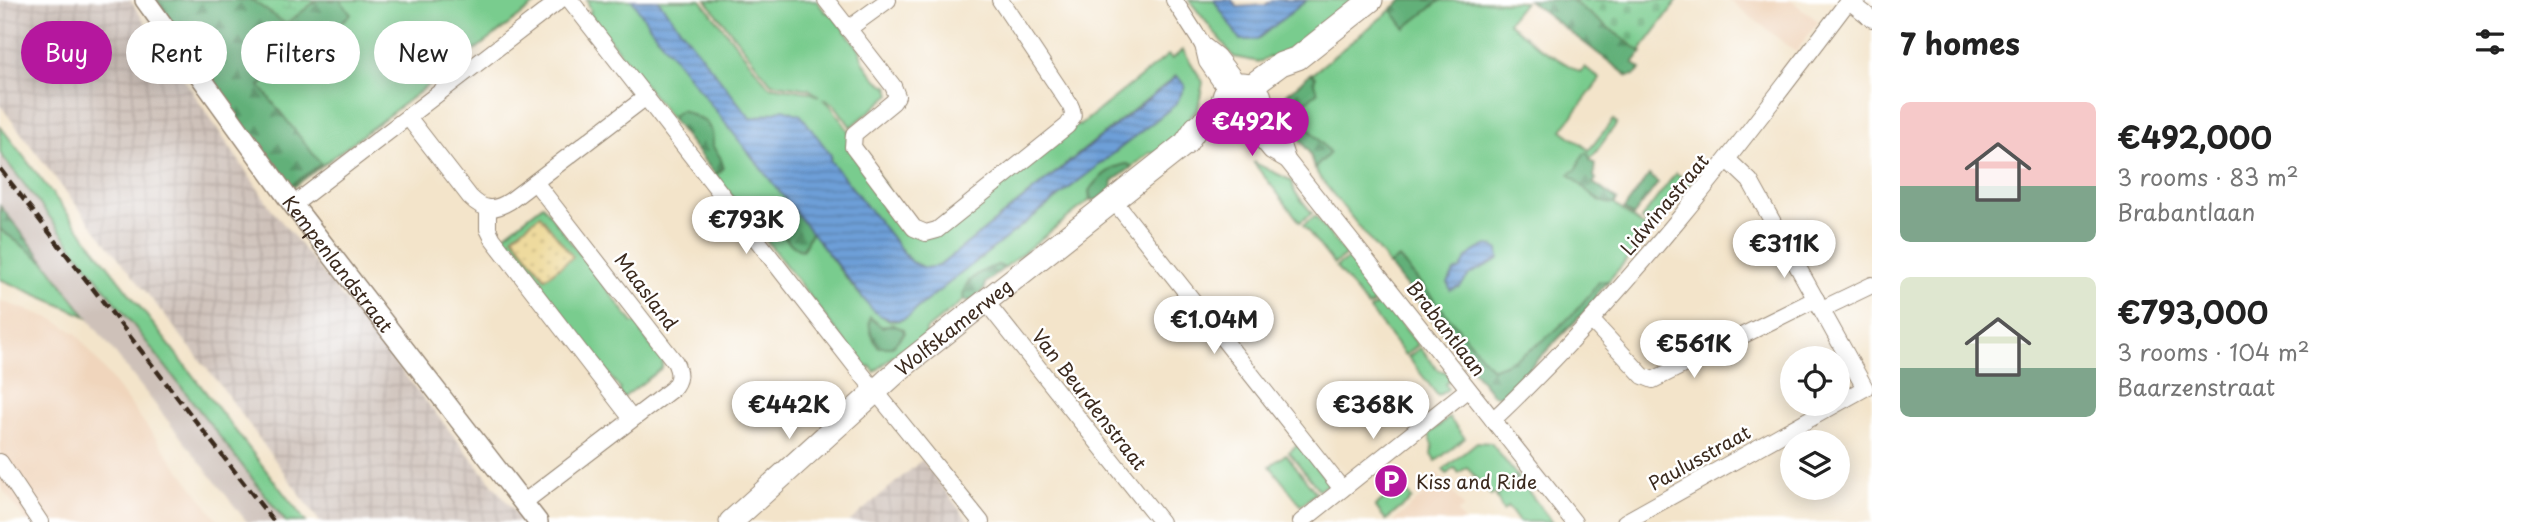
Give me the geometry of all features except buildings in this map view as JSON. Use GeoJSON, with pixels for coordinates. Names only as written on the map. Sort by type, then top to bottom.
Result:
{"type":"FeatureCollection","features":[{"type":"Feature","properties":{"kind":"main road","name":"Wolfskamerweg"},"geometry":{"type":"LineString","coordinates":[[731,522],[875,390],[1186,143],[1196,128],[1289,74],[1298,58],[1371,0]]}},
{"type":"Feature","properties":{"kind":"street","name":"Kempenlandstraat"},"geometry":{"type":"LineString","coordinates":[[145,0],[293,205],[538,522]]}},
{"type":"Feature","properties":{"kind":"street"},"geometry":{"type":"LineString","coordinates":[[293,205],[560,0]]}},
{"type":"Feature","properties":{"kind":"street"},"geometry":{"type":"LineString","coordinates":[[570,0],[981,522]]}},
{"type":"Feature","properties":{"kind":"street"},"geometry":{"type":"LineString","coordinates":[[826,0],[893,86],[897,96],[854,134],[853,147],[914,228],[926,233],[937,230],[1068,126],[1073,118],[1074,113],[1070,106],[1000,0]]}},
{"type":"Feature","properties":{"kind":"street"},"geometry":{"type":"LineString","coordinates":[[848,29],[888,0]]}},
{"type":"Feature","properties":{"kind":"street","name":"Brabantlaan"},"geometry":{"type":"LineString","coordinates":[[1174,0],[1203,45],[1207,62],[1242,102],[1270,151],[1287,160],[1574,522]]}},
{"type":"Feature","properties":{"kind":"street"},"geometry":{"type":"LineString","coordinates":[[1849,0],[1872,19]]}},
{"type":"Feature","properties":{"kind":"street","name":"Lidwinastraat"},"geometry":{"type":"LineString","coordinates":[[1493,420],[1592,321],[1664,239],[1849,0]]}},
{"type":"Feature","properties":{"kind":"street"},"geometry":{"type":"LineString","coordinates":[[408,117],[477,204],[488,209],[500,208],[646,97]]}},
{"type":"Feature","properties":{"kind":"street"},"geometry":{"type":"LineString","coordinates":[[1728,159],[1750,181],[1819,304]]}},
{"type":"Feature","properties":{"kind":"street","name":"Maasland"},"geometry":{"type":"LineString","coordinates":[[523,503],[672,389],[678,383],[680,372],[607,272],[535,182]]}},
{"type":"Feature","properties":{"kind":"street"},"geometry":{"type":"LineString","coordinates":[[1114,201],[1342,489]]}},
{"type":"Feature","properties":{"kind":"street"},"geometry":{"type":"LineString","coordinates":[[488,209],[488,229],[493,239],[632,419]]}},
{"type":"Feature","properties":{"kind":"street"},"geometry":{"type":"LineString","coordinates":[[1592,321],[1643,376],[1653,380],[1819,304],[1872,285]]}},
{"type":"Feature","properties":{"kind":"street","name":"Van Beurdenstraat"},"geometry":{"type":"LineString","coordinates":[[986,302],[1161,522]]}},
{"type":"Feature","properties":{"kind":"street","name":"Paulusstraat"},"geometry":{"type":"LineString","coordinates":[[1625,522],[1866,388],[1819,304]]}},
{"type":"Feature","properties":{"kind":"street"},"geometry":{"type":"LineString","coordinates":[[1301,522],[1468,389]]}},
{"type":"Feature","properties":{"kind":"street"},"geometry":{"type":"LineString","coordinates":[[0,462],[40,522]]}},
{"type":"Feature","properties":{"kind":"shaded area"},"geometry":{"type":"Polygon","coordinates":[[[0,0],[130,0],[144,21],[126,21],[126,84],[187,84],[273,211],[523,522],[320,522],[221,386],[0,105],[0,0]]]}},
{"type":"Feature","properties":{"kind":"shaded area"},"geometry":{"type":"Polygon","coordinates":[[[1729,0],[1790,0],[1818,21],[1796,52],[1729,0]]]}},
{"type":"Feature","properties":{"kind":"shaded area"},"geometry":{"type":"Polygon","coordinates":[[[0,153],[286,522],[247,522],[0,206],[0,153]]]}},
{"type":"Feature","properties":{"kind":"shaded area"},"geometry":{"type":"Polygon","coordinates":[[[0,301],[53,319],[77,334],[219,522],[27,522],[0,486],[0,301]]]}},
{"type":"Feature","properties":{"kind":"shaded area"},"geometry":{"type":"Polygon","coordinates":[[[922,460],[969,522],[849,522],[922,460]]]}},
{"type":"Feature","properties":{"kind":"shaded area"},"geometry":{"type":"Polygon","coordinates":[[[1438,473],[1464,507],[1457,512],[1464,522],[1393,522],[1435,485],[1430,479],[1438,473]]]}},
{"type":"Feature","properties":{"kind":"green space"},"geometry":{"type":"Polygon","coordinates":[[[156,0],[541,0],[472,52],[472,21],[374,21],[374,84],[430,84],[287,192],[213,84],[227,84],[227,21],[170,21],[156,0]]]}},
{"type":"Feature","properties":{"kind":"green space"},"geometry":{"type":"Polygon","coordinates":[[[157,0],[252,0],[282,21],[241,21],[241,84],[263,84],[260,86],[321,164],[289,187],[215,84],[227,84],[227,21],[171,21],[157,0]]]}},
{"type":"Feature","properties":{"kind":"green space"},"geometry":{"type":"Polygon","coordinates":[[[252,0],[317,0],[290,21],[282,21],[252,0]]]}},
{"type":"Feature","properties":{"kind":"green space"},"geometry":{"type":"Polygon","coordinates":[[[317,0],[340,0],[351,14],[342,21],[290,21],[317,0]]]}},
{"type":"Feature","properties":{"kind":"green space"},"geometry":{"type":"Polygon","coordinates":[[[587,0],[632,0],[796,212],[782,217],[788,241],[798,249],[812,232],[862,297],[884,318],[893,321],[909,316],[1176,104],[1184,86],[1176,76],[939,266],[925,268],[911,262],[830,160],[831,155],[777,111],[752,119],[747,115],[658,0],[701,0],[769,86],[819,96],[809,89],[771,83],[706,0],[816,0],[825,12],[831,13],[860,50],[870,71],[888,86],[891,94],[851,127],[834,104],[822,98],[850,133],[918,236],[1079,126],[1168,55],[1172,59],[1183,50],[1203,82],[1198,109],[1189,118],[1191,121],[1157,153],[1149,153],[1132,167],[1128,164],[1122,165],[1106,173],[1089,191],[1090,200],[1004,268],[1001,266],[975,276],[966,286],[964,300],[926,330],[926,337],[894,355],[875,372],[870,366],[866,369],[715,174],[721,172],[717,152],[713,147],[712,132],[673,121],[589,13],[591,11],[587,0]]]}},
{"type":"Feature","properties":{"kind":"green space"},"geometry":{"type":"Polygon","coordinates":[[[1189,0],[1214,0],[1241,40],[1256,40],[1307,0],[1356,0],[1314,33],[1273,60],[1270,57],[1259,62],[1234,57],[1189,0]]]}},
{"type":"Feature","properties":{"kind":"green space"},"geometry":{"type":"Polygon","coordinates":[[[1403,0],[1524,2],[1508,22],[1538,47],[1580,72],[1585,67],[1600,79],[1562,130],[1589,150],[1613,120],[1617,123],[1590,160],[1595,164],[1596,179],[1593,183],[1617,200],[1614,204],[1651,232],[1596,295],[1595,301],[1503,395],[1493,395],[1321,179],[1306,145],[1292,127],[1287,114],[1287,94],[1403,0]]]}},
{"type":"Feature","properties":{"kind":"green space"},"geometry":{"type":"Polygon","coordinates":[[[1403,0],[1441,0],[1405,28],[1391,9],[1403,0]]]}},
{"type":"Feature","properties":{"kind":"green space"},"geometry":{"type":"Polygon","coordinates":[[[1528,0],[1571,0],[1625,40],[1658,0],[1678,0],[1633,63],[1641,69],[1635,75],[1628,76],[1528,0]]]}},
{"type":"Feature","properties":{"kind":"green space"},"geometry":{"type":"Polygon","coordinates":[[[1571,0],[1678,0],[1640,51],[1571,0]]]}},
{"type":"Feature","properties":{"kind":"green space"},"geometry":{"type":"Polygon","coordinates":[[[1311,73],[1315,77],[1314,84],[1318,92],[1294,111],[1330,153],[1314,169],[1310,154],[1287,120],[1287,94],[1311,73]]]}},
{"type":"Feature","properties":{"kind":"green space"},"geometry":{"type":"Polygon","coordinates":[[[682,110],[706,122],[712,132],[713,147],[724,168],[715,174],[673,121],[673,115],[682,110]]]}},
{"type":"Feature","properties":{"kind":"green space"},"geometry":{"type":"Polygon","coordinates":[[[0,126],[306,522],[286,522],[0,153],[0,126]]]}},
{"type":"Feature","properties":{"kind":"green space"},"geometry":{"type":"Polygon","coordinates":[[[1588,153],[1595,164],[1596,179],[1593,183],[1617,200],[1614,204],[1596,198],[1569,174],[1577,169],[1584,154],[1588,153]]]}},
{"type":"Feature","properties":{"kind":"green space"},"geometry":{"type":"Polygon","coordinates":[[[1253,162],[1292,181],[1294,191],[1312,213],[1300,222],[1253,162]]]}},
{"type":"Feature","properties":{"kind":"green space"},"geometry":{"type":"Polygon","coordinates":[[[1128,164],[1132,167],[1113,181],[1112,189],[1098,200],[1091,200],[1089,191],[1100,177],[1128,164]]]}},
{"type":"Feature","properties":{"kind":"green space"},"geometry":{"type":"Polygon","coordinates":[[[1676,173],[1691,184],[1654,228],[1641,219],[1676,173]]]}},
{"type":"Feature","properties":{"kind":"green space"},"geometry":{"type":"Polygon","coordinates":[[[1649,175],[1658,183],[1633,216],[1624,209],[1649,175]]]}},
{"type":"Feature","properties":{"kind":"green space"},"geometry":{"type":"Polygon","coordinates":[[[543,205],[581,256],[587,257],[591,263],[590,267],[633,323],[638,323],[643,329],[642,334],[656,352],[667,358],[663,361],[662,368],[623,398],[620,389],[505,240],[499,239],[543,205]]]}},
{"type":"Feature","properties":{"kind":"green space"},"geometry":{"type":"Polygon","coordinates":[[[0,206],[46,263],[0,229],[0,206]]]}},
{"type":"Feature","properties":{"kind":"green space"},"geometry":{"type":"Polygon","coordinates":[[[796,212],[812,232],[802,250],[787,240],[778,224],[782,217],[796,212]]]}},
{"type":"Feature","properties":{"kind":"green space"},"geometry":{"type":"Polygon","coordinates":[[[1315,216],[1346,255],[1334,264],[1303,225],[1315,216]]]}},
{"type":"Feature","properties":{"kind":"green space"},"geometry":{"type":"Polygon","coordinates":[[[0,229],[46,263],[86,316],[0,279],[0,229]]]}},
{"type":"Feature","properties":{"kind":"green space"},"geometry":{"type":"Polygon","coordinates":[[[1349,258],[1380,298],[1368,307],[1336,267],[1349,258]]]}},
{"type":"Feature","properties":{"kind":"green space"},"geometry":{"type":"Polygon","coordinates":[[[1399,258],[1492,369],[1538,344],[1565,322],[1599,282],[1608,281],[1596,295],[1595,301],[1503,395],[1493,395],[1389,265],[1399,258]]]}},
{"type":"Feature","properties":{"kind":"green space"},"geometry":{"type":"Polygon","coordinates":[[[998,265],[1004,268],[985,283],[985,289],[971,301],[964,301],[965,288],[969,282],[979,273],[998,265]]]}},
{"type":"Feature","properties":{"kind":"green space"},"geometry":{"type":"Polygon","coordinates":[[[1382,300],[1418,345],[1405,355],[1370,310],[1382,300]]]}},
{"type":"Feature","properties":{"kind":"green space"},"geometry":{"type":"Polygon","coordinates":[[[870,317],[882,327],[891,324],[903,329],[904,333],[892,347],[879,347],[871,333],[870,317]]]}},
{"type":"Feature","properties":{"kind":"green space"},"geometry":{"type":"Polygon","coordinates":[[[1420,348],[1438,370],[1446,372],[1452,378],[1445,384],[1448,389],[1438,396],[1408,357],[1420,348]]]}},
{"type":"Feature","properties":{"kind":"green space"},"geometry":{"type":"Polygon","coordinates":[[[1449,418],[1465,438],[1436,461],[1431,454],[1433,445],[1429,434],[1449,418]]]}},
{"type":"Feature","properties":{"kind":"green space"},"geometry":{"type":"Polygon","coordinates":[[[1477,442],[1491,443],[1517,476],[1491,496],[1467,467],[1459,473],[1454,468],[1447,474],[1443,470],[1477,442]]]}},
{"type":"Feature","properties":{"kind":"green space"},"geometry":{"type":"Polygon","coordinates":[[[1298,444],[1329,483],[1319,490],[1289,452],[1298,444]]]}},
{"type":"Feature","properties":{"kind":"green space"},"geometry":{"type":"Polygon","coordinates":[[[1286,454],[1316,493],[1301,505],[1270,466],[1286,454]]]}},
{"type":"Feature","properties":{"kind":"green space"},"geometry":{"type":"Polygon","coordinates":[[[1518,478],[1552,522],[1519,522],[1508,507],[1503,511],[1496,496],[1518,478]]]}},
{"type":"Feature","properties":{"kind":"green space"},"geometry":{"type":"Polygon","coordinates":[[[1401,485],[1412,499],[1386,520],[1375,506],[1401,485]]]}},
{"type":"Feature","properties":{"kind":"sand"},"geometry":{"type":"Polygon","coordinates":[[[540,215],[573,257],[545,278],[513,236],[540,215]]]}},
{"type":"Feature","properties":{"kind":"water"},"geometry":{"type":"Polygon","coordinates":[[[632,0],[658,0],[751,119],[784,109],[801,115],[831,155],[830,160],[911,262],[925,268],[939,266],[1177,76],[1185,86],[1176,104],[911,314],[897,320],[874,312],[653,31],[632,0]]]}},
{"type":"Feature","properties":{"kind":"water"},"geometry":{"type":"Polygon","coordinates":[[[1214,0],[1232,0],[1237,7],[1265,5],[1272,0],[1307,0],[1256,40],[1240,40],[1214,0]]]}},
{"type":"Feature","properties":{"kind":"water"},"geometry":{"type":"Polygon","coordinates":[[[1488,245],[1498,250],[1499,259],[1470,274],[1460,287],[1450,290],[1448,283],[1454,272],[1461,269],[1472,254],[1488,245]]]}},
{"type":"Feature","properties":{"kind":"railway"},"geometry":{"type":"LineString","coordinates":[[0,169],[274,522]]}},
{"type":"Feature","properties":{"kind":"place","name":"Kiss and Ride"},"geometry":{"type":"Point","coordinates":[1391,481]}}]}
